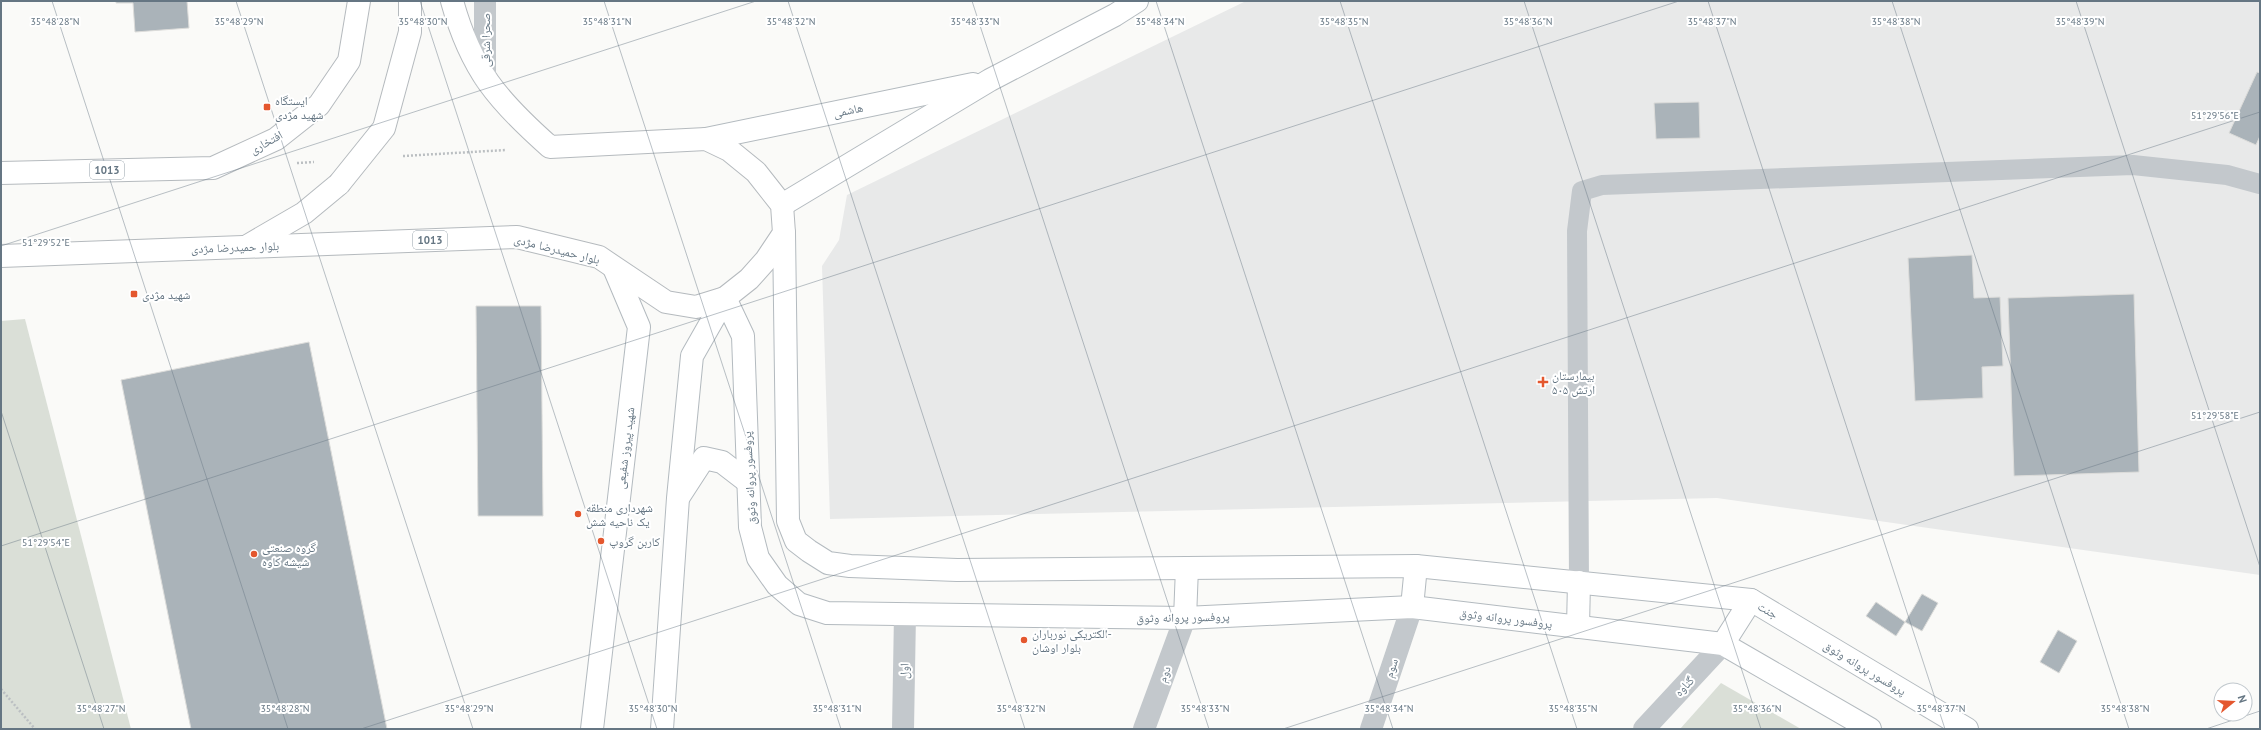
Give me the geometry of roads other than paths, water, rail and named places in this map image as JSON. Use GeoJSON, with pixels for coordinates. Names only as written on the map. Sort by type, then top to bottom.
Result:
{"type":"FeatureCollection","features":[{"type":"Feature","properties":{"kind":"main road","name":"افتخاری"},"geometry":{"type":"LineString","coordinates":[[1,173],[213,168],[276,139],[319,105],[349,61],[359,1]]}},
{"type":"Feature","properties":{"kind":"main road"},"geometry":{"type":"LineString","coordinates":[[246,247],[304,213],[339,184],[384,128],[410,32],[410,1]]}},
{"type":"Feature","properties":{"kind":"main road"},"geometry":{"type":"LineString","coordinates":[[452,1],[461,35],[485,79],[513,114],[550,147],[706,139],[729,150],[756,172],[782,205],[784,233],[788,521],[796,540],[809,552],[828,563],[850,566],[957,570],[1416,566],[1751,600],[1723,644]]}},
{"type":"Feature","properties":{"kind":"main road","name":"هاشمی"},"geometry":{"type":"LineString","coordinates":[[782,205],[990,80],[1115,15],[1137,1]]}},
{"type":"Feature","properties":{"kind":"main road","name":"هاشمی"},"geometry":{"type":"LineString","coordinates":[[706,139],[990,80]]}},
{"type":"Feature","properties":{"kind":"main road","name":"بلوار حمیدرضا مژدی"},"geometry":{"type":"LineString","coordinates":[[1,256],[517,237],[599,257],[666,302],[696,307],[725,298],[749,279],[766,260],[784,233]]}},
{"type":"Feature","properties":{"kind":"main road","name":"شهید پیروز شفیعی"},"geometry":{"type":"LineString","coordinates":[[592,729],[639,327],[614,268]]}},
{"type":"Feature","properties":{"kind":"main road"},"geometry":{"type":"LineString","coordinates":[[662,729],[678,498],[692,356],[725,298]]}},
{"type":"Feature","properties":{"kind":"main road","name":"پروفسور پروانه وثوق"},"geometry":{"type":"LineString","coordinates":[[725,298],[742,336],[750,527],[758,558],[777,585],[799,604],[827,613],[1185,618],[1412,607],[1723,644],[1870,729]]}},
{"type":"Feature","properties":{"kind":"main road"},"geometry":{"type":"LineString","coordinates":[[678,498],[704,458],[722,462],[748,482]]}},
{"type":"Feature","properties":{"kind":"main road"},"geometry":{"type":"LineString","coordinates":[[1412,607],[1416,566]]}},
{"type":"Feature","properties":{"kind":"main road"},"geometry":{"type":"LineString","coordinates":[[1185,618],[1187,568]]}},
{"type":"Feature","properties":{"kind":"main road"},"geometry":{"type":"LineString","coordinates":[[1578,627],[1579,582]]}},
{"type":"Feature","properties":{"kind":"main road","name":"جنت"},"geometry":{"type":"LineString","coordinates":[[1751,600],[1784,619]]}},
{"type":"Feature","properties":{"kind":"main road","name":"پروفسور پروانه وثوق"},"geometry":{"type":"LineString","coordinates":[[1784,619],[1967,729]]}},
{"type":"Feature","properties":{"kind":"street","name":"صحرا شرقی"},"geometry":{"type":"LineString","coordinates":[[485,1],[485,79]]}},
{"type":"Feature","properties":{"kind":"street","name":"سوم"},"geometry":{"type":"LineString","coordinates":[[1371,729],[1412,607]]}},
{"type":"Feature","properties":{"kind":"street","name":"اول"},"geometry":{"type":"LineString","coordinates":[[903,729],[905,614]]}},
{"type":"Feature","properties":{"kind":"street","name":"دوم"},"geometry":{"type":"LineString","coordinates":[[1144,729],[1185,618]]}},
{"type":"Feature","properties":{"kind":"street","name":"گناوه"},"geometry":{"type":"LineString","coordinates":[[1644,729],[1723,644]]}},
{"type":"Feature","properties":{"kind":"lane"},"geometry":{"type":"LineString","coordinates":[[1579,582],[1576,232],[1582,191],[1602,185],[2133,166],[2227,175],[2260,184]]}},
{"type":"Feature","properties":{"kind":"place","name":"ایستگاه شهید مژدی"},"geometry":{"type":"Point","coordinates":[267,107]}},
{"type":"Feature","properties":{"kind":"place","name":"شهید مژدی"},"geometry":{"type":"Point","coordinates":[134,294]}},
{"type":"Feature","properties":{"kind":"place","name":"بیمارستان ۵۰۵ ارتش"},"geometry":{"type":"Point","coordinates":[1543,382]}},
{"type":"Feature","properties":{"kind":"place","name":"شهرداری منطقه یک ناحیه شش"},"geometry":{"type":"Point","coordinates":[578,514]}},
{"type":"Feature","properties":{"kind":"place","name":"کاربن گروپ"},"geometry":{"type":"Point","coordinates":[601,541]}},
{"type":"Feature","properties":{"kind":"place","name":"گروه صنعتی شیشه کاوه"},"geometry":{"type":"Point","coordinates":[254,554]}},
{"type":"Feature","properties":{"kind":"place","name":"الکتریکی نورباران- بلوار اوشان"},"geometry":{"type":"Point","coordinates":[1024,640]}}]}
